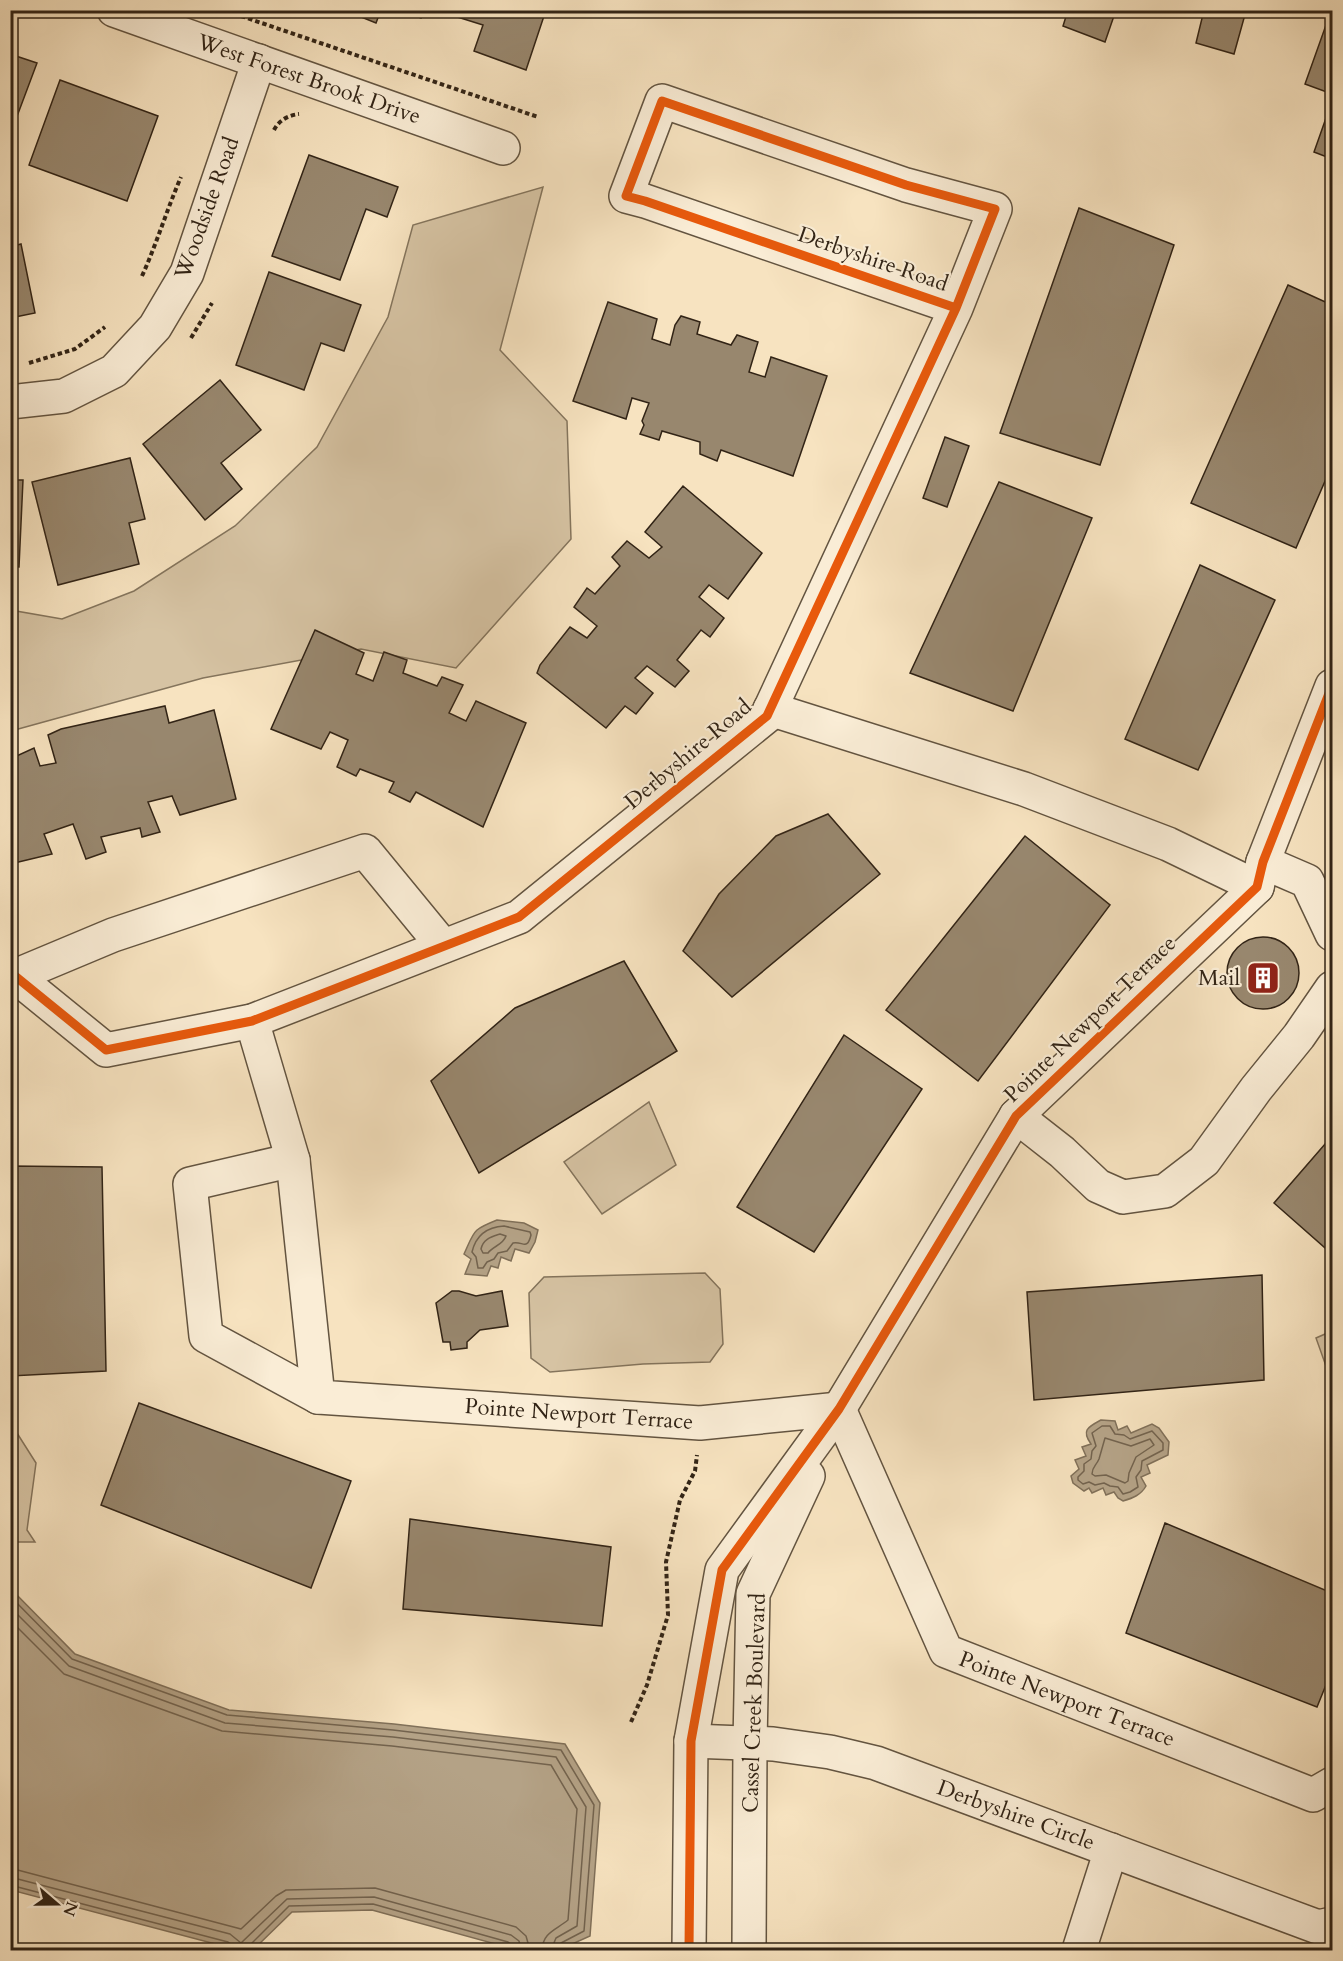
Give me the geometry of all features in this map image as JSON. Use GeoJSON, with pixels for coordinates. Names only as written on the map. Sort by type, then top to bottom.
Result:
{"type":"FeatureCollection","features":[{"type":"Feature","properties":{"kind":"street","name":"West Forest Brook Drive"},"geometry":{"type":"LineString","coordinates":[[114,10],[503,148]]}},
{"type":"Feature","properties":{"kind":"street","name":"Woodside Road"},"geometry":{"type":"LineString","coordinates":[[10,402],[64,396],[114,371],[155,327],[187,273],[259,61]]}},
{"type":"Feature","properties":{"kind":"street","name":"Derbyshire Road"},"geometry":{"type":"LineString","coordinates":[[13,975],[106,1050],[252,1022],[519,917],[767,716],[956,308],[995,209],[906,185],[662,101],[626,196],[956,308]]}},
{"type":"Feature","properties":{"kind":"street","name":"Pointe Newport Terrace"},"geometry":{"type":"LineString","coordinates":[[839,1409],[1016,1116],[1260,874],[1332,686]]}},
{"type":"Feature","properties":{"kind":"street"},"geometry":{"type":"LineString","coordinates":[[770,709],[1024,789],[1168,844],[1260,874],[1307,881],[1332,934]]}},
{"type":"Feature","properties":{"kind":"street"},"geometry":{"type":"LineString","coordinates":[[13,975],[113,935],[365,851],[443,946]]}},
{"type":"Feature","properties":{"kind":"street"},"geometry":{"type":"LineString","coordinates":[[1016,1116],[1062,1152],[1098,1186],[1123,1197],[1165,1191],[1204,1161],[1256,1089],[1299,1036],[1332,988]]}},
{"type":"Feature","properties":{"kind":"street"},"geometry":{"type":"LineString","coordinates":[[252,1022],[293,1160],[318,1397]]}},
{"type":"Feature","properties":{"kind":"street","name":"Pointe Newport Terrace"},"geometry":{"type":"LineString","coordinates":[[293,1160],[190,1184],[192,1207],[206,1336],[318,1397],[700,1423],[839,1409]]}},
{"type":"Feature","properties":{"kind":"street","name":"Pointe Newport Terrace"},"geometry":{"type":"LineString","coordinates":[[839,1409],[946,1651],[1313,1795],[1332,1784]]}},
{"type":"Feature","properties":{"kind":"street","name":"Cassel Creek Boulevard"},"geometry":{"type":"LineString","coordinates":[[689,1950],[691,1741],[722,1570],[839,1409]]}},
{"type":"Feature","properties":{"kind":"street","name":"Cassel Creek Boulevard"},"geometry":{"type":"LineString","coordinates":[[748,1950],[753,1594],[839,1409]]}},
{"type":"Feature","properties":{"kind":"street","name":"Derbyshire Circle"},"geometry":{"type":"LineString","coordinates":[[691,1741],[772,1744],[830,1752],[876,1763],[1318,1927],[1332,1924]]}},
{"type":"Feature","properties":{"kind":"street"},"geometry":{"type":"LineString","coordinates":[[1079,1950],[1111,1850]]}},
{"type":"Feature","properties":{"kind":"path"},"geometry":{"type":"LineString","coordinates":[[235,14],[538,117]]}},
{"type":"Feature","properties":{"kind":"path"},"geometry":{"type":"LineString","coordinates":[[273,133],[276,126],[290,116],[304,115]]}},
{"type":"Feature","properties":{"kind":"path"},"geometry":{"type":"LineString","coordinates":[[140,281],[153,253],[182,172]]}},
{"type":"Feature","properties":{"kind":"path"},"geometry":{"type":"LineString","coordinates":[[187,344],[215,295]]}},
{"type":"Feature","properties":{"kind":"path"},"geometry":{"type":"LineString","coordinates":[[24,364],[75,349],[111,323]]}},
{"type":"Feature","properties":{"kind":"path"},"geometry":{"type":"LineString","coordinates":[[631,1722],[647,1685],[668,1615],[666,1562],[680,1500],[695,1471],[700,1423]]}},
{"type":"Feature","properties":{"kind":"shaded area"},"geometry":{"type":"Polygon","coordinates":[[[543,187],[500,350],[567,421],[571,539],[456,668],[361,649],[203,678],[11,731],[10,610],[62,619],[134,591],[235,526],[317,447],[388,317],[413,225],[543,187]]]}},
{"type":"Feature","properties":{"kind":"shaded area"},"geometry":{"type":"Polygon","coordinates":[[[649,1102],[676,1165],[602,1214],[564,1162],[649,1102]]]}},
{"type":"Feature","properties":{"kind":"shaded area"},"geometry":{"type":"Polygon","coordinates":[[[705,1273],[720,1289],[723,1344],[710,1362],[643,1364],[550,1372],[531,1358],[529,1293],[544,1277],[705,1273]]]}},
{"type":"Feature","properties":{"kind":"shaded area"},"geometry":{"type":"Polygon","coordinates":[[[1332,1331],[1332,1383],[1316,1338],[1332,1331]]]}},
{"type":"Feature","properties":{"kind":"shaded area"},"geometry":{"type":"Polygon","coordinates":[[[10,1422],[36,1463],[27,1530],[35,1542],[11,1542],[10,1422]]]}},
{"type":"Feature","properties":{"kind":"water"},"geometry":{"type":"Polygon","coordinates":[[[497,1220],[524,1223],[538,1230],[529,1253],[515,1249],[511,1261],[501,1257],[498,1268],[491,1266],[487,1276],[465,1274],[471,1259],[464,1254],[473,1235],[478,1229],[497,1220]]]}},
{"type":"Feature","properties":{"kind":"water"},"geometry":{"type":"Polygon","coordinates":[[[1101,1420],[1115,1421],[1118,1430],[1127,1426],[1131,1433],[1152,1424],[1159,1428],[1169,1442],[1168,1455],[1147,1465],[1150,1473],[1141,1477],[1146,1486],[1142,1492],[1123,1501],[1114,1492],[1106,1495],[1103,1488],[1092,1493],[1089,1488],[1084,1491],[1073,1483],[1071,1476],[1079,1469],[1075,1460],[1086,1456],[1082,1447],[1091,1444],[1087,1429],[1101,1420]]]}},
{"type":"Feature","properties":{"kind":"water"},"geometry":{"type":"Polygon","coordinates":[[[10,1588],[75,1654],[229,1710],[394,1724],[565,1744],[600,1803],[590,1936],[559,1950],[517,1950],[372,1910],[292,1912],[253,1950],[238,1950],[11,1890],[10,1588]]]}},
{"type":"Feature","properties":{"kind":"building"},"geometry":{"type":"Polygon","coordinates":[[[344,10],[381,10],[376,23],[344,10]]]}},
{"type":"Feature","properties":{"kind":"building"},"geometry":{"type":"Polygon","coordinates":[[[400,10],[423,10],[421,18],[400,10]]]}},
{"type":"Feature","properties":{"kind":"building"},"geometry":{"type":"Polygon","coordinates":[[[453,10],[546,10],[526,70],[474,51],[483,25],[451,15],[453,10]]]}},
{"type":"Feature","properties":{"kind":"building"},"geometry":{"type":"Polygon","coordinates":[[[1068,10],[1116,10],[1105,42],[1063,26],[1068,10]]]}},
{"type":"Feature","properties":{"kind":"building"},"geometry":{"type":"Polygon","coordinates":[[[1204,10],[1246,11],[1234,54],[1196,43],[1204,10]]]}},
{"type":"Feature","properties":{"kind":"building"},"geometry":{"type":"Polygon","coordinates":[[[1326,25],[1332,28],[1332,94],[1305,84],[1326,25]]]}},
{"type":"Feature","properties":{"kind":"building"},"geometry":{"type":"Polygon","coordinates":[[[10,54],[37,63],[10,135],[10,54]]]}},
{"type":"Feature","properties":{"kind":"building"},"geometry":{"type":"Polygon","coordinates":[[[60,80],[158,116],[127,201],[29,165],[60,80]]]}},
{"type":"Feature","properties":{"kind":"building"},"geometry":{"type":"Polygon","coordinates":[[[1332,101],[1332,159],[1314,152],[1332,101]]]}},
{"type":"Feature","properties":{"kind":"building"},"geometry":{"type":"Polygon","coordinates":[[[309,155],[398,187],[387,217],[366,209],[340,280],[272,256],[309,155]]]}},
{"type":"Feature","properties":{"kind":"building"},"geometry":{"type":"Polygon","coordinates":[[[1079,208],[1174,245],[1100,465],[1000,433],[1079,208]]]}},
{"type":"Feature","properties":{"kind":"building"},"geometry":{"type":"Polygon","coordinates":[[[21,244],[35,313],[10,318],[10,247],[21,244]]]}},
{"type":"Feature","properties":{"kind":"building"},"geometry":{"type":"Polygon","coordinates":[[[269,272],[361,305],[344,351],[321,343],[304,390],[236,365],[269,272]]]}},
{"type":"Feature","properties":{"kind":"building"},"geometry":{"type":"Polygon","coordinates":[[[1288,285],[1332,305],[1332,465],[1296,548],[1191,503],[1288,285]]]}},
{"type":"Feature","properties":{"kind":"building"},"geometry":{"type":"Polygon","coordinates":[[[608,302],[657,319],[652,339],[670,345],[675,325],[681,316],[700,322],[697,334],[731,345],[737,335],[758,342],[749,372],[765,377],[771,357],[827,376],[793,476],[721,450],[717,461],[700,454],[700,442],[662,431],[659,440],[640,434],[649,403],[632,398],[626,419],[573,401],[608,302]]]}},
{"type":"Feature","properties":{"kind":"building"},"geometry":{"type":"Polygon","coordinates":[[[220,380],[261,430],[221,463],[242,489],[205,520],[143,444],[220,380]]]}},
{"type":"Feature","properties":{"kind":"building"},"geometry":{"type":"Polygon","coordinates":[[[945,437],[969,446],[947,507],[923,498],[945,437]]]}},
{"type":"Feature","properties":{"kind":"building"},"geometry":{"type":"Polygon","coordinates":[[[130,458],[145,519],[129,523],[139,564],[58,585],[32,482],[130,458]]]}},
{"type":"Feature","properties":{"kind":"building"},"geometry":{"type":"Polygon","coordinates":[[[10,480],[23,480],[19,567],[10,566],[10,480]]]}},
{"type":"Feature","properties":{"kind":"building"},"geometry":{"type":"Polygon","coordinates":[[[999,482],[1092,518],[1013,711],[910,673],[999,482]]]}},
{"type":"Feature","properties":{"kind":"building"},"geometry":{"type":"Polygon","coordinates":[[[683,486],[762,553],[728,599],[709,585],[699,597],[724,618],[710,637],[701,630],[677,660],[689,671],[675,687],[647,666],[635,678],[653,693],[636,714],[625,706],[606,728],[537,673],[540,665],[570,627],[587,638],[597,626],[574,607],[587,588],[595,594],[620,566],[612,557],[627,541],[649,558],[662,547],[645,532],[683,486]]]}},
{"type":"Feature","properties":{"kind":"building"},"geometry":{"type":"Polygon","coordinates":[[[1200,565],[1275,600],[1198,770],[1125,739],[1200,565]]]}},
{"type":"Feature","properties":{"kind":"building"},"geometry":{"type":"Polygon","coordinates":[[[315,630],[364,653],[356,674],[373,681],[384,652],[407,660],[403,673],[437,686],[442,677],[463,685],[449,713],[466,721],[476,701],[526,723],[483,827],[416,792],[410,802],[389,792],[394,782],[360,769],[356,776],[337,767],[348,740],[330,732],[321,749],[271,729],[315,630]]]}},
{"type":"Feature","properties":{"kind":"building"},"geometry":{"type":"Polygon","coordinates":[[[165,706],[169,723],[214,710],[236,799],[180,815],[172,796],[148,802],[160,832],[142,837],[140,828],[101,837],[106,852],[86,859],[73,824],[44,834],[52,854],[10,864],[10,759],[34,748],[40,766],[56,763],[48,735],[61,729],[165,706]]]}},
{"type":"Feature","properties":{"kind":"building"},"geometry":{"type":"Polygon","coordinates":[[[828,814],[880,874],[732,997],[683,951],[719,894],[776,836],[828,814]]]}},
{"type":"Feature","properties":{"kind":"building"},"geometry":{"type":"Polygon","coordinates":[[[1025,836],[1110,905],[978,1081],[886,1010],[1025,836]]]}},
{"type":"Feature","properties":{"kind":"building","name":"Mail"},"geometry":{"type":"Polygon","coordinates":[[[1270,937],[1289,947],[1297,959],[1299,973],[1297,987],[1289,999],[1277,1007],[1256,1009],[1237,999],[1229,987],[1227,966],[1237,947],[1249,939],[1270,937]]]}},
{"type":"Feature","properties":{"kind":"building"},"geometry":{"type":"Polygon","coordinates":[[[624,961],[677,1051],[479,1173],[431,1081],[515,1008],[624,961]]]}},
{"type":"Feature","properties":{"kind":"building"},"geometry":{"type":"Polygon","coordinates":[[[844,1035],[922,1089],[814,1252],[737,1207],[844,1035]]]}},
{"type":"Feature","properties":{"kind":"building"},"geometry":{"type":"Polygon","coordinates":[[[1332,1136],[1332,1254],[1274,1203],[1332,1136]]]}},
{"type":"Feature","properties":{"kind":"building"},"geometry":{"type":"Polygon","coordinates":[[[10,1166],[102,1167],[106,1371],[10,1376],[10,1166]]]}},
{"type":"Feature","properties":{"kind":"building"},"geometry":{"type":"Polygon","coordinates":[[[1262,1275],[1264,1380],[1034,1400],[1027,1292],[1262,1275]]]}},
{"type":"Feature","properties":{"kind":"building"},"geometry":{"type":"Polygon","coordinates":[[[452,1291],[476,1296],[502,1291],[508,1326],[480,1330],[467,1342],[467,1348],[451,1350],[450,1342],[443,1342],[436,1303],[452,1291]]]}},
{"type":"Feature","properties":{"kind":"building"},"geometry":{"type":"Polygon","coordinates":[[[139,1403],[351,1481],[311,1588],[101,1505],[139,1403]]]}},
{"type":"Feature","properties":{"kind":"building"},"geometry":{"type":"Polygon","coordinates":[[[410,1519],[611,1547],[602,1626],[403,1609],[410,1519]]]}},
{"type":"Feature","properties":{"kind":"building"},"geometry":{"type":"Polygon","coordinates":[[[1165,1523],[1332,1593],[1332,1670],[1317,1707],[1126,1633],[1165,1523]]]}},
{"type":"Feature","properties":{"kind":"cycle path"},"geometry":{"type":"LineString","coordinates":[[10,974],[106,1050],[252,1021],[519,917],[767,716],[956,308],[626,196],[662,101],[906,185],[995,209],[956,308]]}},
{"type":"Feature","properties":{"kind":"cycle path"},"geometry":{"type":"LineString","coordinates":[[689,1950],[691,1741],[722,1570],[839,1409],[1016,1116],[1257,887],[1263,862],[1332,686]]}},
{"type":"Feature","properties":{"kind":"place","name":"Mail"},"geometry":{"type":"Point","coordinates":[1263,978]}}]}
